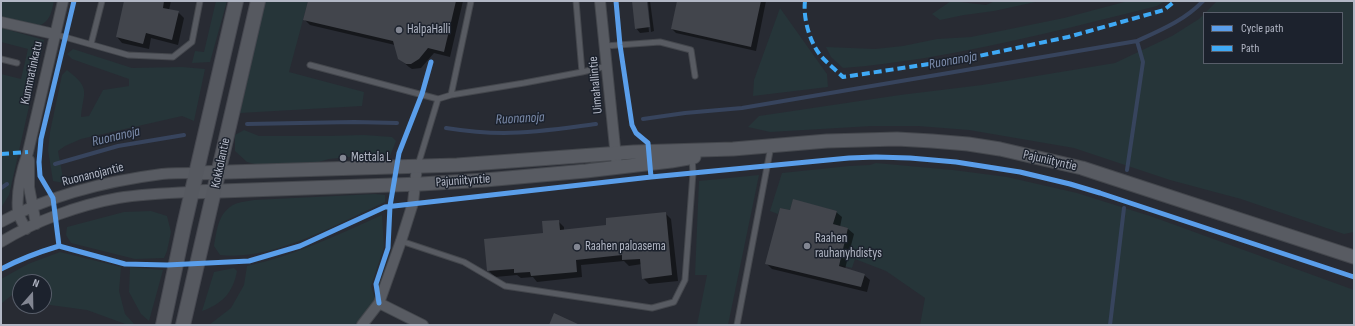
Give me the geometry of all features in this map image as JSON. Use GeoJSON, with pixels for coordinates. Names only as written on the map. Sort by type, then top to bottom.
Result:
{"type":"FeatureCollection","features":[{"type":"Feature","properties":{"kind":"main road","name":"Kokkolantie"},"geometry":{"type":"LineString","coordinates":[[163,325],[196,173],[236,1]]}},
{"type":"Feature","properties":{"kind":"main road","name":"Kokkolantie"},"geometry":{"type":"LineString","coordinates":[[183,325],[258,1]]}},
{"type":"Feature","properties":{"kind":"street","name":"Kummatinkatu"},"geometry":{"type":"LineString","coordinates":[[26,229],[18,213],[22,168],[28,152],[54,34],[63,1]]}},
{"type":"Feature","properties":{"kind":"street","name":"Uimahallintie"},"geometry":{"type":"LineString","coordinates":[[600,1],[617,167]]}},
{"type":"Feature","properties":{"kind":"street"},"geometry":{"type":"LineString","coordinates":[[1,22],[54,34]]}},
{"type":"Feature","properties":{"kind":"street","name":"Pajuniityntie"},"geometry":{"type":"LineString","coordinates":[[196,173],[457,166],[615,153],[691,154],[772,145],[863,140],[932,140],[1000,149],[1082,168],[1354,257]]}},
{"type":"Feature","properties":{"kind":"street","name":"Kummatinkatu"},"geometry":{"type":"LineString","coordinates":[[28,152],[29,187],[36,224]]}},
{"type":"Feature","properties":{"kind":"street","name":"Pajuniityntie"},"geometry":{"type":"LineString","coordinates":[[192,192],[485,180],[671,161],[691,154]]}},
{"type":"Feature","properties":{"kind":"street"},"geometry":{"type":"LineString","coordinates":[[362,325],[379,303],[401,241],[413,203],[417,166]]}},
{"type":"Feature","properties":{"kind":"street","name":"Ruonanojantie"},"geometry":{"type":"LineString","coordinates":[[1,222],[32,207],[79,190],[120,181],[164,174],[196,173]]}},
{"type":"Feature","properties":{"kind":"street"},"geometry":{"type":"LineString","coordinates":[[1,242],[36,224],[76,209],[118,198],[192,192]]}},
{"type":"Feature","properties":{"kind":"street"},"geometry":{"type":"LineString","coordinates":[[379,303],[423,325]]}},
{"type":"Feature","properties":{"kind":"lane"},"geometry":{"type":"LineString","coordinates":[[91,44],[102,1]]}},
{"type":"Feature","properties":{"kind":"lane"},"geometry":{"type":"LineString","coordinates":[[54,34],[128,55],[173,57],[192,42],[200,1]]}},
{"type":"Feature","properties":{"kind":"lane"},"geometry":{"type":"LineString","coordinates":[[451,95],[471,1]]}},
{"type":"Feature","properties":{"kind":"lane"},"geometry":{"type":"LineString","coordinates":[[576,1],[582,72]]}},
{"type":"Feature","properties":{"kind":"lane"},"geometry":{"type":"LineString","coordinates":[[605,46],[660,42],[691,50],[695,76]]}},
{"type":"Feature","properties":{"kind":"lane"},"geometry":{"type":"LineString","coordinates":[[1,58],[18,62]]}},
{"type":"Feature","properties":{"kind":"lane"},"geometry":{"type":"LineString","coordinates":[[310,65],[438,99],[451,95],[524,83],[607,66]]}},
{"type":"Feature","properties":{"kind":"lane"},"geometry":{"type":"LineString","coordinates":[[417,166],[438,99]]}},
{"type":"Feature","properties":{"kind":"lane"},"geometry":{"type":"LineString","coordinates":[[737,325],[772,145]]}},
{"type":"Feature","properties":{"kind":"lane"},"geometry":{"type":"LineString","coordinates":[[401,241],[464,262],[505,286],[652,308],[674,302],[685,280],[693,173],[691,154]]}},
{"type":"Feature","properties":{"kind":"shaded area"},"geometry":{"type":"Polygon","coordinates":[[[1,1],[54,1],[48,19],[39,26],[1,17],[1,1]]]}},
{"type":"Feature","properties":{"kind":"shaded area"},"geometry":{"type":"Polygon","coordinates":[[[216,1],[227,1],[210,62],[192,63],[195,51],[204,52],[216,1]]]}},
{"type":"Feature","properties":{"kind":"shaded area"},"geometry":{"type":"Polygon","coordinates":[[[265,1],[308,1],[289,72],[364,92],[362,106],[240,113],[265,1]]]}},
{"type":"Feature","properties":{"kind":"shaded area"},"geometry":{"type":"Polygon","coordinates":[[[951,1],[986,5],[995,1],[1040,1],[994,11],[940,20],[932,14],[951,1]]]}},
{"type":"Feature","properties":{"kind":"shaded area"},"geometry":{"type":"Polygon","coordinates":[[[1128,1],[1165,1],[1157,6],[1013,41],[925,58],[843,68],[831,57],[826,47],[875,49],[903,46],[937,39],[971,37],[1064,18],[1128,1]]]}},
{"type":"Feature","properties":{"kind":"shaded area"},"geometry":{"type":"Polygon","coordinates":[[[1217,1],[1354,1],[1354,232],[1344,234],[1241,199],[1170,180],[1074,148],[969,130],[918,126],[872,126],[770,132],[748,127],[759,116],[900,95],[982,85],[1115,63],[1172,36],[1203,15],[1203,64],[1343,64],[1343,12],[1206,12],[1217,1]]]}},
{"type":"Feature","properties":{"kind":"shaded area"},"geometry":{"type":"Polygon","coordinates":[[[780,8],[827,74],[828,87],[753,96],[754,80],[780,8]]]}},
{"type":"Feature","properties":{"kind":"shaded area"},"geometry":{"type":"Polygon","coordinates":[[[2,28],[44,40],[9,195],[1,208],[1,74],[21,79],[28,49],[1,42],[2,28]]]}},
{"type":"Feature","properties":{"kind":"shaded area"},"geometry":{"type":"Polygon","coordinates":[[[73,49],[132,68],[182,67],[205,69],[194,121],[182,116],[81,139],[58,151],[64,183],[53,181],[48,150],[50,132],[62,75],[67,70],[75,76],[83,87],[84,96],[81,117],[89,116],[103,90],[129,86],[129,79],[72,59],[67,54],[73,49]]]}},
{"type":"Feature","properties":{"kind":"shaded area"},"geometry":{"type":"Polygon","coordinates":[[[244,130],[259,136],[364,135],[392,137],[396,141],[390,156],[367,155],[329,159],[315,163],[262,166],[247,162],[235,151],[235,135],[244,130]]]}},
{"type":"Feature","properties":{"kind":"shaded area"},"geometry":{"type":"Polygon","coordinates":[[[876,163],[953,170],[1007,177],[1077,193],[1153,217],[1354,290],[1354,325],[920,325],[925,298],[886,271],[855,259],[852,268],[839,265],[848,228],[833,224],[837,211],[793,200],[790,210],[780,208],[778,214],[770,211],[782,173],[870,165],[876,163]]]}},
{"type":"Feature","properties":{"kind":"shaded area"},"geometry":{"type":"Polygon","coordinates":[[[759,175],[728,325],[697,325],[707,275],[695,275],[699,181],[759,175]]]}},
{"type":"Feature","properties":{"kind":"shaded area"},"geometry":{"type":"Polygon","coordinates":[[[375,194],[385,195],[385,202],[325,230],[283,247],[241,255],[220,255],[214,246],[219,222],[229,207],[237,203],[254,200],[375,194]]]}},
{"type":"Feature","properties":{"kind":"shaded area"},"geometry":{"type":"Polygon","coordinates":[[[151,211],[167,216],[171,232],[164,258],[135,259],[71,243],[66,235],[67,227],[124,212],[151,211]]]}},
{"type":"Feature","properties":{"kind":"shaded area"},"geometry":{"type":"Polygon","coordinates":[[[382,215],[384,247],[371,286],[375,299],[355,325],[209,325],[231,308],[244,285],[247,266],[298,251],[382,215]]]}},
{"type":"Feature","properties":{"kind":"shaded area"},"geometry":{"type":"Polygon","coordinates":[[[60,252],[121,267],[119,291],[125,314],[135,325],[128,325],[87,310],[52,305],[52,274],[12,274],[12,295],[1,304],[1,279],[28,264],[60,252]]]}},
{"type":"Feature","properties":{"kind":"shaded area"},"geometry":{"type":"Polygon","coordinates":[[[130,267],[163,270],[149,321],[141,314],[129,292],[130,267]]]}},
{"type":"Feature","properties":{"kind":"shaded area"},"geometry":{"type":"Polygon","coordinates":[[[234,268],[237,271],[235,279],[233,286],[226,297],[215,305],[202,311],[214,272],[234,268]]]}},
{"type":"Feature","properties":{"kind":"building"},"geometry":{"type":"Polygon","coordinates":[[[124,1],[164,1],[163,8],[179,11],[172,40],[146,33],[143,44],[116,37],[124,1]]]}},
{"type":"Feature","properties":{"kind":"building","name":"HalpaHalli"},"geometry":{"type":"Polygon","coordinates":[[[308,1],[456,1],[444,52],[428,48],[419,59],[411,64],[406,64],[398,59],[393,41],[303,20],[308,1]]]}},
{"type":"Feature","properties":{"kind":"building"},"geometry":{"type":"Polygon","coordinates":[[[632,1],[647,1],[650,27],[635,29],[632,1]]]}},
{"type":"Feature","properties":{"kind":"building"},"geometry":{"type":"Polygon","coordinates":[[[677,1],[761,1],[751,47],[671,29],[677,1]]]}},
{"type":"Feature","properties":{"kind":"building","name":"Raahen rauhanyhdistys"},"geometry":{"type":"Polygon","coordinates":[[[793,199],[837,211],[833,224],[848,228],[839,266],[865,274],[861,287],[765,264],[780,208],[790,210],[793,199]]]}},
{"type":"Feature","properties":{"kind":"building","name":"Raahen paloasema"},"geometry":{"type":"Polygon","coordinates":[[[666,212],[672,275],[642,279],[640,259],[622,260],[622,255],[576,260],[577,272],[531,276],[530,272],[514,273],[514,269],[487,271],[484,239],[543,233],[542,221],[559,220],[560,230],[606,225],[606,218],[666,212]]]}},
{"type":"Feature","properties":{"kind":"building"},"geometry":{"type":"Polygon","coordinates":[[[554,313],[580,325],[549,325],[554,313]]]}},
{"type":"Feature","properties":{"kind":"waterway","name":"Ruonanoja"},"geometry":{"type":"LineString","coordinates":[[643,119],[685,113],[742,108],[1137,41],[1164,29],[1181,19],[1203,1]]}},
{"type":"Feature","properties":{"kind":"waterway","name":"Ruonanoja"},"geometry":{"type":"LineString","coordinates":[[1127,170],[1143,62],[1137,41]]}},
{"type":"Feature","properties":{"kind":"waterway","name":"Ruonanoja"},"geometry":{"type":"LineString","coordinates":[[247,124],[354,122],[397,123]]}},
{"type":"Feature","properties":{"kind":"waterway","name":"Ruonanoja"},"geometry":{"type":"LineString","coordinates":[[446,128],[468,131],[516,133],[596,124]]}},
{"type":"Feature","properties":{"kind":"waterway","name":"Ruonanoja"},"geometry":{"type":"LineString","coordinates":[[55,164],[118,146],[184,135]]}},
{"type":"Feature","properties":{"kind":"waterway","name":"Ruonanoja"},"geometry":{"type":"LineString","coordinates":[[1,188],[7,184]]}},
{"type":"Feature","properties":{"kind":"waterway","name":"Ruonanoja"},"geometry":{"type":"LineString","coordinates":[[1110,325],[1124,208]]}},
{"type":"Feature","properties":{"kind":"marked path"},"geometry":{"type":"LineString","coordinates":[[805,1],[806,21],[809,34],[815,47],[823,59],[843,77],[969,58],[1068,37],[1164,10],[1175,1]]}},
{"type":"Feature","properties":{"kind":"marked path"},"geometry":{"type":"LineString","coordinates":[[1,154],[28,152]]}},
{"type":"Feature","properties":{"kind":"cycle path"},"geometry":{"type":"LineString","coordinates":[[1,269],[30,256],[59,246],[53,198],[40,176],[39,162],[41,139],[74,1]]}},
{"type":"Feature","properties":{"kind":"cycle path"},"geometry":{"type":"LineString","coordinates":[[616,1],[620,45],[632,125],[636,133],[648,143],[651,177]]}},
{"type":"Feature","properties":{"kind":"cycle path"},"geometry":{"type":"LineString","coordinates":[[379,303],[376,284],[388,248],[390,206],[399,153],[422,94],[431,62]]}},
{"type":"Feature","properties":{"kind":"cycle path"},"geometry":{"type":"LineString","coordinates":[[59,246],[125,264],[167,265],[249,261],[300,246],[385,207],[651,177],[849,158],[876,157],[956,162],[1020,172],[1070,184],[1354,277]]}},
{"type":"Feature","properties":{"kind":"place","name":"HalpaHalli"},"geometry":{"type":"Point","coordinates":[399,30]}},
{"type":"Feature","properties":{"kind":"place","name":"Mettala L"},"geometry":{"type":"Point","coordinates":[343,158]}},
{"type":"Feature","properties":{"kind":"place","name":"Raahen rauhanyhdistys"},"geometry":{"type":"Point","coordinates":[807,246]}},
{"type":"Feature","properties":{"kind":"place","name":"Raahen paloasema"},"geometry":{"type":"Point","coordinates":[577,247]}}]}
